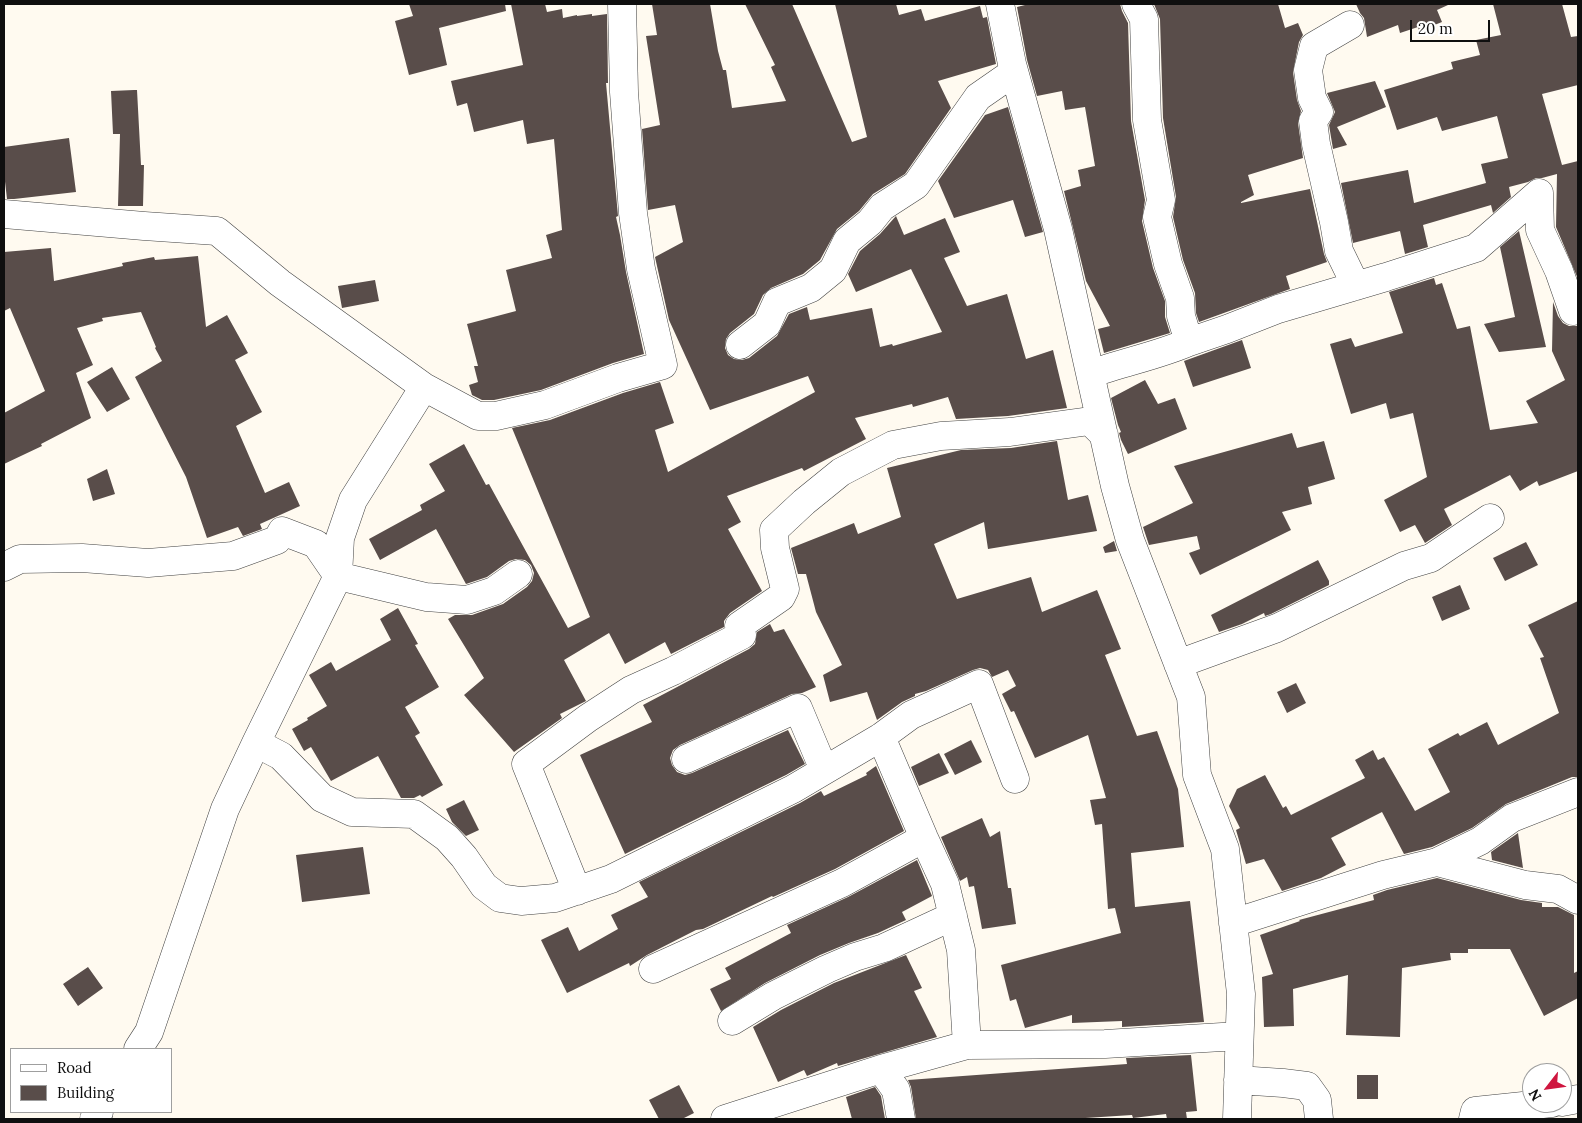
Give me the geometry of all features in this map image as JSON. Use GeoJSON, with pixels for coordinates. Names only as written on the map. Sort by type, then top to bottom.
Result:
{"type":"FeatureCollection","features":[{"type":"Feature","properties":{"kind":"street"},"geometry":{"type":"LineString","coordinates":[[4,214],[217,231],[280,284],[424,388],[478,416],[496,416],[545,405],[618,378],[663,365],[641,269],[633,213],[624,92],[622,4]]}},
{"type":"Feature","properties":{"kind":"street"},"geometry":{"type":"LineString","coordinates":[[1000,4],[1014,72],[1058,228],[1115,486],[1130,540],[1191,697],[1197,775],[1225,849],[1240,994],[1237,1119]]}},
{"type":"Feature","properties":{"kind":"street"},"geometry":{"type":"LineString","coordinates":[[1136,4],[1144,19],[1147,120],[1160,200],[1157,217],[1168,264],[1180,298],[1181,316],[1189,342]]}},
{"type":"Feature","properties":{"kind":"street"},"geometry":{"type":"LineString","coordinates":[[1350,25],[1314,46],[1308,70],[1312,98],[1319,112],[1313,121],[1316,144],[1339,251],[1356,286]]}},
{"type":"Feature","properties":{"kind":"street"},"geometry":{"type":"LineString","coordinates":[[740,345],[767,324],[778,302],[811,288],[833,270],[847,241],[870,222],[882,207],[916,185],[978,97],[1014,72]]}},
{"type":"Feature","properties":{"kind":"street"},"geometry":{"type":"LineString","coordinates":[[1091,374],[1166,352],[1278,309],[1476,248],[1539,193],[1540,230],[1559,272],[1573,311],[1578,310]]}},
{"type":"Feature","properties":{"kind":"street"},"geometry":{"type":"LineString","coordinates":[[139,1048],[149,1032],[224,809],[338,576],[340,538],[353,500],[424,388]]}},
{"type":"Feature","properties":{"kind":"street"},"geometry":{"type":"LineString","coordinates":[[577,891],[526,764],[588,718],[631,690],[742,636],[739,626],[781,597],[785,589],[775,548],[774,530],[804,502],[841,472],[893,445],[941,436],[1010,432],[1090,421],[1104,434]]}},
{"type":"Feature","properties":{"kind":"street"},"geometry":{"type":"LineString","coordinates":[[1178,664],[1277,628],[1404,566],[1431,558],[1490,518]]}},
{"type":"Feature","properties":{"kind":"street"},"geometry":{"type":"LineString","coordinates":[[4,567],[20,560],[82,558],[148,563],[232,556],[277,540],[282,531],[316,544],[338,576],[426,597],[467,600],[494,591],[518,574]]}},
{"type":"Feature","properties":{"kind":"street"},"geometry":{"type":"LineString","coordinates":[[256,743],[281,756],[322,798],[352,812],[414,814],[447,838],[464,857],[484,886],[500,898],[521,901],[555,898],[611,879],[721,826],[793,788],[881,737],[911,715],[979,684],[1015,779]]}},
{"type":"Feature","properties":{"kind":"street"},"geometry":{"type":"LineString","coordinates":[[686,758],[798,708],[824,770]]}},
{"type":"Feature","properties":{"kind":"street"},"geometry":{"type":"LineString","coordinates":[[881,737],[945,884],[961,950],[967,1045]]}},
{"type":"Feature","properties":{"kind":"street"},"geometry":{"type":"LineString","coordinates":[[1233,923],[1383,875],[1437,862],[1480,841],[1512,818],[1578,792]]}},
{"type":"Feature","properties":{"kind":"street"},"geometry":{"type":"LineString","coordinates":[[653,969],[842,883],[924,838]]}},
{"type":"Feature","properties":{"kind":"street"},"geometry":{"type":"LineString","coordinates":[[1437,862],[1525,885],[1558,889],[1578,900]]}},
{"type":"Feature","properties":{"kind":"street"},"geometry":{"type":"LineString","coordinates":[[732,1021],[773,996],[827,969],[855,957],[884,948],[953,916]]}},
{"type":"Feature","properties":{"kind":"street"},"geometry":{"type":"LineString","coordinates":[[724,1119],[881,1068],[967,1045],[1105,1044],[1239,1036]]}},
{"type":"Feature","properties":{"kind":"street"},"geometry":{"type":"LineString","coordinates":[[881,1068],[896,1090],[901,1119]]}},
{"type":"Feature","properties":{"kind":"street"},"geometry":{"type":"LineString","coordinates":[[1238,1080],[1307,1086],[1317,1100],[1319,1119]]}},
{"type":"Feature","properties":{"kind":"street"},"geometry":{"type":"LineString","coordinates":[[1473,1119],[1476,1111],[1522,1106]]}},
{"type":"Feature","properties":{"kind":"building"},"geometry":{"type":"Polygon","coordinates":[[[409,4],[505,4],[506,11],[439,28],[447,65],[409,75],[395,21],[413,16],[409,4]]]}},
{"type":"Feature","properties":{"kind":"building"},"geometry":{"type":"Polygon","coordinates":[[[511,4],[545,4],[547,12],[562,9],[563,18],[577,15],[607,14],[608,83],[606,83],[618,216],[616,217],[644,354],[613,363],[541,390],[494,400],[482,400],[472,395],[469,385],[478,382],[474,366],[478,366],[467,324],[516,311],[506,270],[552,258],[546,235],[562,230],[554,139],[527,144],[523,120],[474,132],[467,103],[457,106],[451,81],[523,65],[511,4]]]}},
{"type":"Feature","properties":{"kind":"building"},"geometry":{"type":"Polygon","coordinates":[[[652,4],[710,4],[718,51],[723,70],[726,70],[732,108],[786,101],[771,67],[775,65],[745,4],[792,4],[852,142],[867,137],[835,4],[896,4],[899,15],[921,9],[925,21],[980,6],[983,18],[987,17],[996,64],[938,81],[951,108],[905,174],[873,194],[859,211],[837,229],[820,260],[803,274],[771,288],[763,295],[754,314],[730,333],[726,339],[725,348],[728,355],[734,359],[742,360],[749,358],[777,336],[789,314],[807,307],[810,320],[872,308],[880,347],[892,344],[893,346],[942,332],[911,269],[856,292],[848,274],[860,251],[880,234],[896,216],[904,235],[945,218],[960,252],[944,258],[967,306],[1007,294],[1026,359],[1053,350],[1067,408],[1008,416],[956,419],[948,397],[913,407],[912,404],[855,418],[866,439],[804,471],[802,468],[727,496],[741,522],[728,529],[762,591],[730,613],[724,621],[724,627],[671,654],[665,642],[625,664],[609,633],[564,660],[586,701],[560,714],[562,718],[514,752],[464,695],[484,678],[448,619],[455,615],[472,615],[503,604],[527,587],[532,581],[534,573],[531,565],[525,560],[516,559],[509,561],[487,577],[466,584],[436,529],[380,560],[369,539],[422,510],[420,505],[445,491],[429,464],[464,444],[486,485],[489,484],[568,628],[590,617],[512,428],[550,420],[623,393],[660,382],[674,423],[655,430],[668,472],[815,392],[808,376],[710,410],[669,320],[655,257],[683,242],[675,205],[648,210],[642,129],[660,125],[646,36],[657,35],[652,4]]]}},
{"type":"Feature","properties":{"kind":"building"},"geometry":{"type":"Polygon","coordinates":[[[1029,4],[1120,4],[1128,23],[1131,121],[1145,200],[1142,221],[1153,268],[1165,301],[1165,317],[1170,333],[1104,353],[1098,329],[1110,326],[1086,281],[1064,191],[1081,186],[1078,170],[1095,166],[1085,107],[1065,110],[1062,91],[1037,96],[1027,60],[1017,7],[1029,4]]]}},
{"type":"Feature","properties":{"kind":"building"},"geometry":{"type":"Polygon","coordinates":[[[1154,4],[1278,4],[1285,28],[1298,23],[1303,35],[1299,42],[1293,72],[1297,100],[1301,111],[1298,123],[1303,158],[1248,175],[1254,195],[1241,203],[1310,189],[1327,262],[1286,276],[1290,289],[1199,322],[1196,313],[1195,293],[1183,260],[1173,217],[1176,197],[1163,118],[1160,19],[1154,4]]]}},
{"type":"Feature","properties":{"kind":"building"},"geometry":{"type":"Polygon","coordinates":[[[1356,4],[1448,5],[1437,10],[1442,22],[1419,31],[1418,27],[1400,33],[1398,25],[1367,37],[1364,18],[1356,4]]]}},
{"type":"Feature","properties":{"kind":"building"},"geometry":{"type":"Polygon","coordinates":[[[1493,4],[1562,4],[1571,37],[1578,36],[1578,85],[1542,94],[1562,165],[1578,161],[1578,279],[1556,227],[1557,174],[1536,178],[1509,187],[1511,197],[1493,213],[1491,205],[1423,225],[1428,247],[1405,254],[1400,231],[1353,243],[1341,183],[1408,170],[1414,203],[1486,183],[1481,164],[1508,158],[1497,116],[1442,131],[1437,117],[1397,130],[1384,90],[1453,69],[1451,62],[1480,55],[1476,40],[1501,35],[1493,4]]]}},
{"type":"Feature","properties":{"kind":"building"},"geometry":{"type":"Polygon","coordinates":[[[1375,81],[1386,107],[1337,127],[1347,145],[1333,149],[1329,125],[1335,112],[1327,93],[1375,81]]]}},
{"type":"Feature","properties":{"kind":"building"},"geometry":{"type":"Polygon","coordinates":[[[137,90],[141,165],[144,165],[143,206],[118,206],[120,134],[113,134],[111,91],[137,90]]]}},
{"type":"Feature","properties":{"kind":"building"},"geometry":{"type":"Polygon","coordinates":[[[1008,107],[1043,232],[1025,237],[1013,200],[954,218],[938,181],[985,115],[1008,107]]]}},
{"type":"Feature","properties":{"kind":"building"},"geometry":{"type":"Polygon","coordinates":[[[69,138],[76,192],[7,199],[4,147],[69,138]]]}},
{"type":"Feature","properties":{"kind":"building"},"geometry":{"type":"Polygon","coordinates":[[[1519,231],[1546,347],[1499,352],[1484,324],[1515,317],[1500,247],[1519,231]]]}},
{"type":"Feature","properties":{"kind":"building"},"geometry":{"type":"Polygon","coordinates":[[[51,248],[54,281],[123,266],[122,263],[154,257],[155,260],[198,256],[206,327],[227,315],[248,353],[235,360],[262,412],[236,426],[265,493],[289,482],[300,506],[260,524],[262,529],[243,536],[238,527],[207,538],[186,477],[135,377],[162,361],[141,312],[102,318],[103,321],[77,328],[93,365],[76,373],[91,418],[41,444],[42,446],[4,464],[4,413],[45,391],[10,308],[4,311],[4,252],[51,248]]]}},
{"type":"Feature","properties":{"kind":"building"},"geometry":{"type":"Polygon","coordinates":[[[1434,278],[1436,285],[1442,283],[1457,329],[1470,326],[1490,430],[1538,423],[1526,401],[1565,380],[1552,351],[1553,302],[1558,316],[1563,323],[1569,326],[1578,326],[1578,471],[1539,486],[1537,481],[1520,491],[1510,475],[1444,509],[1452,525],[1425,543],[1415,525],[1400,532],[1384,500],[1427,477],[1413,413],[1390,419],[1386,403],[1351,414],[1330,344],[1351,338],[1355,347],[1403,333],[1389,292],[1434,278]]]}},
{"type":"Feature","properties":{"kind":"building"},"geometry":{"type":"Polygon","coordinates":[[[375,280],[379,301],[342,308],[338,286],[375,280]]]}},
{"type":"Feature","properties":{"kind":"building"},"geometry":{"type":"Polygon","coordinates":[[[1242,340],[1251,368],[1193,387],[1184,361],[1242,340]]]}},
{"type":"Feature","properties":{"kind":"building"},"geometry":{"type":"Polygon","coordinates":[[[112,367],[130,399],[107,412],[87,382],[112,367]]]}},
{"type":"Feature","properties":{"kind":"building"},"geometry":{"type":"Polygon","coordinates":[[[1145,380],[1158,404],[1175,398],[1187,429],[1128,454],[1121,440],[1119,433],[1121,432],[1111,398],[1145,380]]]}},
{"type":"Feature","properties":{"kind":"building"},"geometry":{"type":"Polygon","coordinates":[[[1292,433],[1297,448],[1324,441],[1335,479],[1308,487],[1312,504],[1282,512],[1291,530],[1200,575],[1189,553],[1200,549],[1197,536],[1149,545],[1143,527],[1193,503],[1174,466],[1292,433]]]}},
{"type":"Feature","properties":{"kind":"building"},"geometry":{"type":"Polygon","coordinates":[[[1057,441],[1068,500],[1088,495],[1097,531],[988,549],[984,522],[934,544],[957,599],[1031,577],[1042,612],[1097,590],[1121,649],[1105,655],[1137,736],[1157,731],[1178,789],[1184,847],[1131,853],[1135,907],[1190,901],[1204,1022],[1122,1027],[1122,1021],[1072,1023],[1072,1015],[1025,1028],[1016,999],[1010,1001],[1001,965],[1121,933],[1115,908],[1108,909],[1102,824],[1095,825],[1090,800],[1106,798],[1088,735],[1035,758],[1014,711],[1011,712],[1002,694],[1016,686],[1008,670],[992,677],[988,670],[980,668],[973,670],[915,694],[915,696],[902,702],[877,720],[867,692],[830,702],[823,675],[842,665],[816,612],[806,574],[798,574],[791,548],[854,523],[858,534],[901,517],[887,468],[961,450],[1011,448],[1057,441]]]}},
{"type":"Feature","properties":{"kind":"building"},"geometry":{"type":"Polygon","coordinates":[[[107,469],[115,494],[93,501],[87,479],[107,469]]]}},
{"type":"Feature","properties":{"kind":"building"},"geometry":{"type":"Polygon","coordinates":[[[1114,541],[1117,551],[1105,553],[1103,547],[1114,541]]]}},
{"type":"Feature","properties":{"kind":"building"},"geometry":{"type":"Polygon","coordinates":[[[1526,542],[1538,565],[1505,581],[1493,558],[1526,542]]]}},
{"type":"Feature","properties":{"kind":"building"},"geometry":{"type":"Polygon","coordinates":[[[1318,560],[1329,581],[1329,585],[1271,614],[1265,616],[1264,613],[1242,624],[1219,632],[1211,615],[1318,560]]]}},
{"type":"Feature","properties":{"kind":"building"},"geometry":{"type":"Polygon","coordinates":[[[1460,585],[1470,609],[1442,621],[1432,597],[1460,585]]]}},
{"type":"Feature","properties":{"kind":"building"},"geometry":{"type":"Polygon","coordinates":[[[1578,601],[1578,777],[1572,777],[1506,804],[1472,828],[1432,847],[1404,854],[1382,812],[1331,838],[1346,865],[1321,878],[1282,891],[1264,859],[1246,864],[1236,830],[1240,828],[1229,806],[1237,789],[1265,775],[1283,808],[1286,806],[1291,815],[1365,778],[1355,760],[1373,750],[1378,760],[1384,757],[1415,811],[1450,792],[1428,749],[1458,733],[1460,736],[1487,722],[1498,745],[1559,713],[1540,658],[1544,657],[1528,625],[1578,601]]]}},
{"type":"Feature","properties":{"kind":"building"},"geometry":{"type":"Polygon","coordinates":[[[398,608],[418,644],[415,645],[439,687],[405,707],[420,733],[415,736],[443,785],[422,797],[420,795],[414,798],[401,798],[378,756],[331,781],[311,747],[304,751],[292,729],[327,706],[309,675],[331,662],[336,671],[391,640],[380,619],[398,608]]]}},
{"type":"Feature","properties":{"kind":"building"},"geometry":{"type":"Polygon","coordinates":[[[770,624],[774,632],[784,629],[816,687],[802,693],[792,694],[680,745],[673,750],[670,758],[677,772],[685,775],[788,730],[805,764],[625,854],[580,755],[652,722],[643,705],[749,649],[755,644],[757,632],[770,624]]]}},
{"type":"Feature","properties":{"kind":"building"},"geometry":{"type":"Polygon","coordinates":[[[1296,683],[1306,703],[1287,713],[1277,692],[1296,683]]]}},
{"type":"Feature","properties":{"kind":"building"},"geometry":{"type":"Polygon","coordinates":[[[971,740],[982,762],[955,775],[944,754],[971,740]]]}},
{"type":"Feature","properties":{"kind":"building"},"geometry":{"type":"Polygon","coordinates":[[[939,753],[949,773],[919,786],[911,767],[939,753]]]}},
{"type":"Feature","properties":{"kind":"building"},"geometry":{"type":"Polygon","coordinates":[[[876,766],[904,831],[835,869],[703,929],[696,930],[647,955],[630,966],[629,963],[567,993],[541,940],[568,927],[579,951],[618,929],[611,915],[648,897],[639,882],[821,791],[824,796],[867,775],[866,773],[876,766]]]}},
{"type":"Feature","properties":{"kind":"building"},"geometry":{"type":"Polygon","coordinates":[[[464,800],[479,830],[466,836],[452,822],[446,809],[464,800]]]}},
{"type":"Feature","properties":{"kind":"building"},"geometry":{"type":"Polygon","coordinates":[[[982,818],[990,837],[1000,831],[1008,888],[1011,888],[1016,924],[982,929],[974,886],[969,887],[967,877],[960,881],[941,837],[982,818]]]}},
{"type":"Feature","properties":{"kind":"building"},"geometry":{"type":"Polygon","coordinates":[[[1518,833],[1523,868],[1492,860],[1491,852],[1518,833]]]}},
{"type":"Feature","properties":{"kind":"building"},"geometry":{"type":"Polygon","coordinates":[[[363,847],[370,894],[302,902],[296,855],[363,847]]]}},
{"type":"Feature","properties":{"kind":"building"},"geometry":{"type":"Polygon","coordinates":[[[917,860],[932,896],[902,912],[906,920],[820,955],[765,983],[721,1011],[710,989],[731,979],[725,968],[791,933],[787,925],[848,897],[917,860]]]}},
{"type":"Feature","properties":{"kind":"building"},"geometry":{"type":"Polygon","coordinates":[[[1437,878],[1521,900],[1542,903],[1542,907],[1558,907],[1574,915],[1574,973],[1578,971],[1578,998],[1544,1016],[1510,949],[1468,949],[1468,953],[1450,953],[1451,960],[1402,968],[1400,1037],[1346,1035],[1348,975],[1293,989],[1294,1026],[1264,1027],[1262,977],[1273,974],[1260,935],[1299,920],[1374,900],[1373,895],[1387,890],[1437,878]]]}},
{"type":"Feature","properties":{"kind":"building"},"geometry":{"type":"Polygon","coordinates":[[[906,955],[922,988],[914,991],[937,1037],[838,1066],[837,1063],[807,1076],[804,1070],[778,1082],[753,1027],[781,1010],[834,983],[906,955]]]}},
{"type":"Feature","properties":{"kind":"building"},"geometry":{"type":"Polygon","coordinates":[[[88,967],[103,988],[78,1006],[63,984],[88,967]]]}},
{"type":"Feature","properties":{"kind":"building"},"geometry":{"type":"Polygon","coordinates":[[[1191,1055],[1197,1111],[1186,1112],[1187,1119],[1167,1119],[1166,1114],[1133,1118],[1132,1115],[1070,1119],[916,1119],[911,1087],[908,1080],[1127,1064],[1126,1058],[1191,1055]]]}},
{"type":"Feature","properties":{"kind":"building"},"geometry":{"type":"Polygon","coordinates":[[[1357,1075],[1378,1075],[1378,1099],[1357,1099],[1357,1075]]]}},
{"type":"Feature","properties":{"kind":"building"},"geometry":{"type":"Polygon","coordinates":[[[679,1085],[694,1113],[682,1119],[659,1119],[649,1100],[679,1085]]]}},
{"type":"Feature","properties":{"kind":"building"},"geometry":{"type":"Polygon","coordinates":[[[875,1087],[881,1096],[885,1119],[852,1119],[846,1097],[875,1087]]]}}]}
